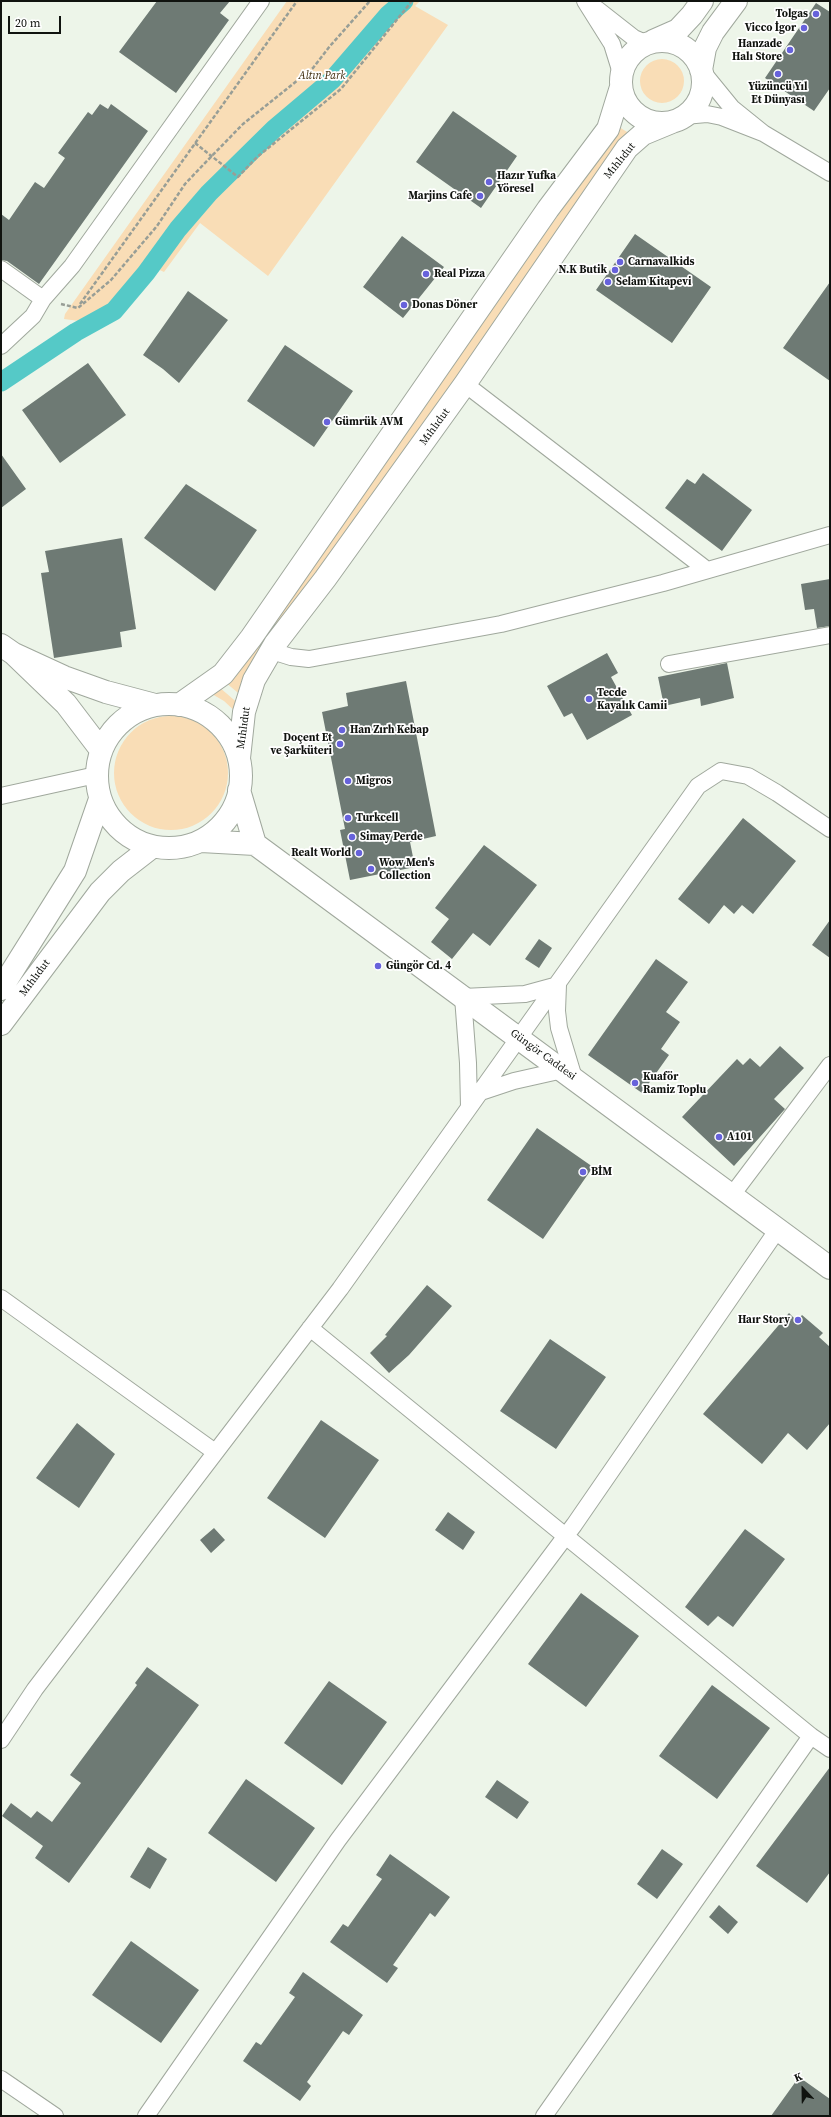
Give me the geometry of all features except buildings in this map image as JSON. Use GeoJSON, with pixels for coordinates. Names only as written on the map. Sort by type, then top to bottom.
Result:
{"type":"FeatureCollection","features":[{"type":"Feature","properties":{"kind":"main road"},"geometry":{"type":"LineString","coordinates":[[179,704],[222,674],[251,638],[548,209],[608,129],[627,60],[637,50],[678,30],[692,15],[702,1]]}},
{"type":"Feature","properties":{"kind":"main road"},"geometry":{"type":"LineString","coordinates":[[701,70],[705,48],[713,32],[736,1]]}},
{"type":"Feature","properties":{"kind":"main road"},"geometry":{"type":"LineString","coordinates":[[621,80],[624,100],[633,112],[644,120],[658,123],[678,119],[694,107],[700,96],[703,83],[701,70],[695,58],[686,49],[674,43],[661,41],[648,44]]}},
{"type":"Feature","properties":{"kind":"main road","name":"Mıhlıdut"},"geometry":{"type":"LineString","coordinates":[[239,758],[244,712],[254,680],[272,651],[326,579],[465,384],[627,148],[643,134],[678,119]]}},
{"type":"Feature","properties":{"kind":"main road"},"geometry":{"type":"LineString","coordinates":[[8,649],[64,677],[106,692],[155,705]]}},
{"type":"Feature","properties":{"kind":"main road"},"geometry":{"type":"LineString","coordinates":[[8,649],[66,704],[101,750]]}},
{"type":"Feature","properties":{"kind":"main road"},"geometry":{"type":"LineString","coordinates":[[179,704],[202,712],[222,726],[229,735],[239,758],[241,782],[235,807],[221,827],[201,841],[177,848],[152,847],[130,838],[111,821],[100,799],[96,774],[101,750],[123,721],[144,708],[155,705],[179,704]]}},
{"type":"Feature","properties":{"kind":"main road"},"geometry":{"type":"LineString","coordinates":[[201,841],[255,844],[239,790]]}},
{"type":"Feature","properties":{"kind":"main road","name":"Mıhlıdut"},"geometry":{"type":"LineString","coordinates":[[1,988],[75,871],[100,799]]}},
{"type":"Feature","properties":{"kind":"main road","name":"Güngör Caddesi"},"geometry":{"type":"LineString","coordinates":[[255,844],[830,1268]]}},
{"type":"Feature","properties":{"kind":"main road","name":"Mıhlıdut"},"geometry":{"type":"LineString","coordinates":[[1,1024],[100,892],[121,871],[152,847]]}},
{"type":"Feature","properties":{"kind":"street"},"geometry":{"type":"LineString","coordinates":[[1,346],[32,316],[44,299],[72,266],[261,1]]}},
{"type":"Feature","properties":{"kind":"street"},"geometry":{"type":"LineString","coordinates":[[586,1],[634,38],[648,44]]}},
{"type":"Feature","properties":{"kind":"street"},"geometry":{"type":"LineString","coordinates":[[586,1],[601,23],[612,44],[621,80]]}},
{"type":"Feature","properties":{"kind":"street"},"geometry":{"type":"LineString","coordinates":[[701,70],[732,108],[762,133]]}},
{"type":"Feature","properties":{"kind":"street"},"geometry":{"type":"LineString","coordinates":[[678,119],[707,114],[722,117],[762,133],[830,173]]}},
{"type":"Feature","properties":{"kind":"street"},"geometry":{"type":"LineString","coordinates":[[1,269],[44,299]]}},
{"type":"Feature","properties":{"kind":"street"},"geometry":{"type":"LineString","coordinates":[[465,384],[707,570]]}},
{"type":"Feature","properties":{"kind":"street"},"geometry":{"type":"LineString","coordinates":[[272,651],[291,657],[309,659],[501,624],[707,570],[830,535]]}},
{"type":"Feature","properties":{"kind":"street"},"geometry":{"type":"LineString","coordinates":[[669,664],[830,634]]}},
{"type":"Feature","properties":{"kind":"street"},"geometry":{"type":"LineString","coordinates":[[1,1740],[34,1689],[310,1328],[518,1037],[558,985],[698,786],[721,771],[748,776],[777,793],[830,829]]}},
{"type":"Feature","properties":{"kind":"street"},"geometry":{"type":"LineString","coordinates":[[1,796],[96,774]]}},
{"type":"Feature","properties":{"kind":"street"},"geometry":{"type":"LineString","coordinates":[[469,1107],[468,1063],[463,996],[525,994],[558,985]]}},
{"type":"Feature","properties":{"kind":"street"},"geometry":{"type":"LineString","coordinates":[[478,1093],[514,1081],[568,1074],[557,1011],[558,985]]}},
{"type":"Feature","properties":{"kind":"street"},"geometry":{"type":"LineString","coordinates":[[732,1195],[830,1065]]}},
{"type":"Feature","properties":{"kind":"street"},"geometry":{"type":"LineString","coordinates":[[146,2116],[338,1840],[566,1534],[778,1229]]}},
{"type":"Feature","properties":{"kind":"street"},"geometry":{"type":"LineString","coordinates":[[1,1298],[215,1452]]}},
{"type":"Feature","properties":{"kind":"street"},"geometry":{"type":"LineString","coordinates":[[310,1328],[566,1534],[811,1736],[830,1749]]}},
{"type":"Feature","properties":{"kind":"street"},"geometry":{"type":"LineString","coordinates":[[544,2116],[811,1736]]}},
{"type":"Feature","properties":{"kind":"street"},"geometry":{"type":"LineString","coordinates":[[1,2079],[55,2116]]}},
{"type":"Feature","properties":{"kind":"path"},"geometry":{"type":"LineString","coordinates":[[78,308],[297,1]]}},
{"type":"Feature","properties":{"kind":"path"},"geometry":{"type":"LineString","coordinates":[[78,308],[111,280],[133,255],[158,226],[185,184],[243,124],[313,68],[330,46],[370,1]]}},
{"type":"Feature","properties":{"kind":"path"},"geometry":{"type":"LineString","coordinates":[[195,143],[238,177],[256,157],[341,89],[412,1]]}},
{"type":"Feature","properties":{"kind":"path"},"geometry":{"type":"LineString","coordinates":[[44,299],[78,308]]}},
{"type":"Feature","properties":{"kind":"green space","name":"Altın Park"},"geometry":{"type":"Polygon","coordinates":[[[287,1],[420,1],[415,6],[448,25],[268,276],[200,223],[164,272],[147,264],[103,310],[91,318],[79,321],[64,319],[65,314],[287,1]]]}},
{"type":"Feature","properties":{"kind":"green space"},"geometry":{"type":"Polygon","coordinates":[[[658,59],[666,59],[671,60],[678,65],[683,72],[683,90],[678,97],[671,102],[658,103],[650,100],[643,93],[640,85],[640,77],[643,69],[650,62],[658,59]]]}},
{"type":"Feature","properties":{"kind":"green space"},"geometry":{"type":"Polygon","coordinates":[[[619,127],[632,135],[243,697],[225,682],[614,137],[619,127]]]}},
{"type":"Feature","properties":{"kind":"green space"},"geometry":{"type":"Polygon","coordinates":[[[219,687],[240,705],[239,715],[224,701],[212,694],[219,687]]]}},
{"type":"Feature","properties":{"kind":"green space"},"geometry":{"type":"Polygon","coordinates":[[[171,716],[193,720],[212,732],[224,751],[228,773],[224,795],[212,814],[193,826],[171,830],[149,826],[130,814],[118,795],[114,773],[118,751],[130,732],[149,720],[171,716]]]}},
{"type":"Feature","properties":{"kind":"waterway"},"geometry":{"type":"LineString","coordinates":[[1,382],[76,332],[114,311],[146,273],[178,229],[209,193],[274,129],[332,80],[388,15],[404,1]]}},
{"type":"Feature","properties":{"kind":"place","name":"Tolgas"},"geometry":{"type":"Point","coordinates":[816,14]}},
{"type":"Feature","properties":{"kind":"place","name":"Vicco İgor"},"geometry":{"type":"Point","coordinates":[804,28]}},
{"type":"Feature","properties":{"kind":"place","name":"Hanzade Halı Store"},"geometry":{"type":"Point","coordinates":[790,50]}},
{"type":"Feature","properties":{"kind":"place","name":"Yüzüncü Yıl Et Dünyası"},"geometry":{"type":"Point","coordinates":[778,74]}},
{"type":"Feature","properties":{"kind":"place","name":"Hazır Yufka Yöresel"},"geometry":{"type":"Point","coordinates":[489,182]}},
{"type":"Feature","properties":{"kind":"place","name":"Marjins Cafe"},"geometry":{"type":"Point","coordinates":[480,196]}},
{"type":"Feature","properties":{"kind":"place","name":"Carnavalkids"},"geometry":{"type":"Point","coordinates":[620,262]}},
{"type":"Feature","properties":{"kind":"place","name":"N.K Butik"},"geometry":{"type":"Point","coordinates":[615,270]}},
{"type":"Feature","properties":{"kind":"place","name":"Real Pizza"},"geometry":{"type":"Point","coordinates":[426,274]}},
{"type":"Feature","properties":{"kind":"place","name":"Selam Kitapevi"},"geometry":{"type":"Point","coordinates":[608,282]}},
{"type":"Feature","properties":{"kind":"place","name":"Donas Döner"},"geometry":{"type":"Point","coordinates":[404,305]}},
{"type":"Feature","properties":{"kind":"place","name":"Gümrük AVM"},"geometry":{"type":"Point","coordinates":[327,422]}},
{"type":"Feature","properties":{"kind":"place","name":"Tecde Kayalık Camii"},"geometry":{"type":"Point","coordinates":[589,699]}},
{"type":"Feature","properties":{"kind":"place","name":"Han Zırh Kebap"},"geometry":{"type":"Point","coordinates":[342,730]}},
{"type":"Feature","properties":{"kind":"place","name":"Doçent Et ve Şarküteri"},"geometry":{"type":"Point","coordinates":[340,744]}},
{"type":"Feature","properties":{"kind":"place","name":"Migros"},"geometry":{"type":"Point","coordinates":[348,781]}},
{"type":"Feature","properties":{"kind":"place","name":"Turkcell"},"geometry":{"type":"Point","coordinates":[348,818]}},
{"type":"Feature","properties":{"kind":"place","name":"Simay Perde"},"geometry":{"type":"Point","coordinates":[352,837]}},
{"type":"Feature","properties":{"kind":"place","name":"Realt World"},"geometry":{"type":"Point","coordinates":[359,853]}},
{"type":"Feature","properties":{"kind":"place","name":"Wow Men's Collection"},"geometry":{"type":"Point","coordinates":[371,869]}},
{"type":"Feature","properties":{"kind":"place","name":"Güngör Cd. 4"},"geometry":{"type":"Point","coordinates":[378,966]}},
{"type":"Feature","properties":{"kind":"place","name":"Kuaför Ramiz Toplu"},"geometry":{"type":"Point","coordinates":[635,1083]}},
{"type":"Feature","properties":{"kind":"place","name":"A101"},"geometry":{"type":"Point","coordinates":[719,1137]}},
{"type":"Feature","properties":{"kind":"place","name":"BİM"},"geometry":{"type":"Point","coordinates":[583,1172]}},
{"type":"Feature","properties":{"kind":"place","name":"Haır Story"},"geometry":{"type":"Point","coordinates":[798,1320]}}]}
